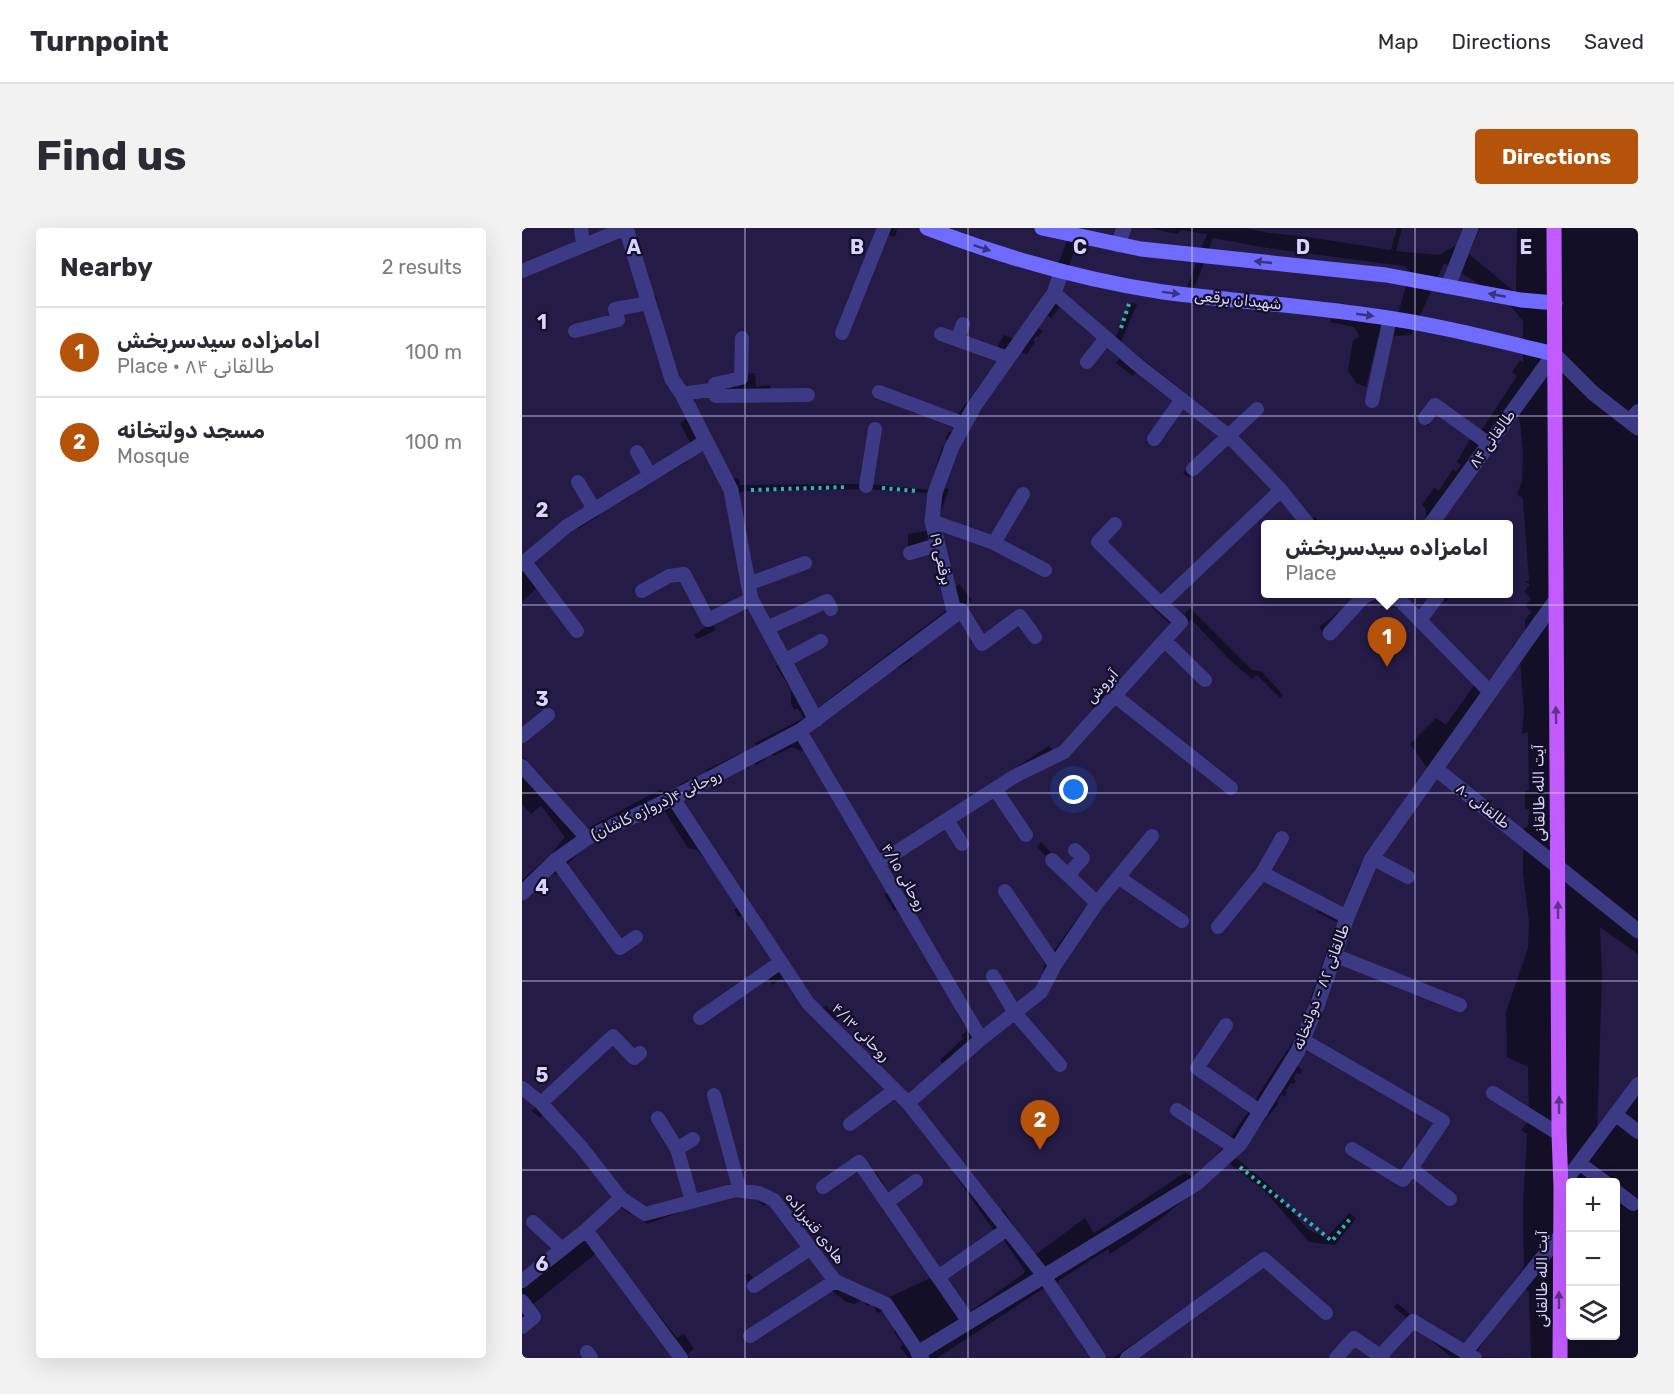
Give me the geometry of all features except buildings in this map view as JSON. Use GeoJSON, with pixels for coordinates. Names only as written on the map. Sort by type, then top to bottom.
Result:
{"type":"FeatureCollection","features":[{"type":"Feature","properties":{"kind":"main road","name":"شهیدان برقعی"},"geometry":{"type":"LineString","coordinates":[[927,228],[1015,259],[1161,291],[1390,318],[1445,328],[1554,354]]}},
{"type":"Feature","properties":{"kind":"main road"},"geometry":{"type":"LineString","coordinates":[[1042,228],[1141,249],[1386,276],[1521,300],[1555,303]]}},
{"type":"Feature","properties":{"kind":"main road","name":"آیت الله طالقانی"},"geometry":{"type":"LineString","coordinates":[[1554,228],[1561,1187],[1560,1358]]}},
{"type":"Feature","properties":{"kind":"street"},"geometry":{"type":"LineString","coordinates":[[626,228],[672,379],[731,490],[750,592],[816,720]]}},
{"type":"Feature","properties":{"kind":"street"},"geometry":{"type":"LineString","coordinates":[[1118,245],[1124,228]]}},
{"type":"Feature","properties":{"kind":"street"},"geometry":{"type":"LineString","coordinates":[[1448,286],[1471,228]]}},
{"type":"Feature","properties":{"kind":"street","name":"برقعی ۱۹"},"geometry":{"type":"LineString","coordinates":[[955,615],[932,521],[935,493],[952,447],[964,424],[1054,293],[1062,271]]}},
{"type":"Feature","properties":{"kind":"street"},"geometry":{"type":"LineString","coordinates":[[1554,354],[1593,393],[1635,420]]}},
{"type":"Feature","properties":{"kind":"street","name":"طالقانی ۸۴"},"geometry":{"type":"LineString","coordinates":[[1435,520],[1554,354]]}},
{"type":"Feature","properties":{"kind":"street"},"geometry":{"type":"LineString","coordinates":[[1330,633],[1361,598]]}},
{"type":"Feature","properties":{"kind":"street","name":"طالقانی ۸۲ - دولتخانه"},"geometry":{"type":"LineString","coordinates":[[920,1356],[1044,1276],[1197,1183],[1240,1144],[1298,1052],[1347,917],[1372,858],[1555,601]]}},
{"type":"Feature","properties":{"kind":"street"},"geometry":{"type":"LineString","coordinates":[[800,731],[955,615]]}},
{"type":"Feature","properties":{"kind":"street","name":"روحانی ۴(دروازه کاشان)"},"geometry":{"type":"LineString","coordinates":[[522,892],[556,860],[587,838],[673,798],[800,731]]}},
{"type":"Feature","properties":{"kind":"street","name":"طالقانی ۸۰"},"geometry":{"type":"LineString","coordinates":[[1436,769],[1638,931]]}},
{"type":"Feature","properties":{"kind":"lane"},"geometry":{"type":"LineString","coordinates":[[581,228],[583,245]]}},
{"type":"Feature","properties":{"kind":"lane"},"geometry":{"type":"LineString","coordinates":[[522,271],[626,228]]}},
{"type":"Feature","properties":{"kind":"lane"},"geometry":{"type":"LineString","coordinates":[[842,333],[884,228]]}},
{"type":"Feature","properties":{"kind":"lane"},"geometry":{"type":"LineString","coordinates":[[1054,293],[1106,338],[1229,436],[1281,490],[1304,520]]}},
{"type":"Feature","properties":{"kind":"lane"},"geometry":{"type":"LineString","coordinates":[[574,331],[618,320],[615,309],[650,303]]}},
{"type":"Feature","properties":{"kind":"lane"},"geometry":{"type":"LineString","coordinates":[[1372,400],[1390,318]]}},
{"type":"Feature","properties":{"kind":"lane"},"geometry":{"type":"LineString","coordinates":[[957,340],[963,324]]}},
{"type":"Feature","properties":{"kind":"lane"},"geometry":{"type":"LineString","coordinates":[[941,334],[1008,358]]}},
{"type":"Feature","properties":{"kind":"lane"},"geometry":{"type":"LineString","coordinates":[[742,338],[741,378],[715,384],[716,396],[808,394]]}},
{"type":"Feature","properties":{"kind":"lane"},"geometry":{"type":"LineString","coordinates":[[1087,362],[1106,338]]}},
{"type":"Feature","properties":{"kind":"lane"},"geometry":{"type":"LineString","coordinates":[[682,394],[716,389]]}},
{"type":"Feature","properties":{"kind":"lane"},"geometry":{"type":"LineString","coordinates":[[879,392],[964,424]]}},
{"type":"Feature","properties":{"kind":"lane"},"geometry":{"type":"LineString","coordinates":[[1154,439],[1182,399]]}},
{"type":"Feature","properties":{"kind":"lane"},"geometry":{"type":"LineString","coordinates":[[1425,418],[1435,405],[1489,444]]}},
{"type":"Feature","properties":{"kind":"lane"},"geometry":{"type":"LineString","coordinates":[[1192,469],[1257,409]]}},
{"type":"Feature","properties":{"kind":"lane"},"geometry":{"type":"LineString","coordinates":[[866,486],[875,429]]}},
{"type":"Feature","properties":{"kind":"lane"},"geometry":{"type":"LineString","coordinates":[[577,631],[523,563],[567,526],[706,441]]}},
{"type":"Feature","properties":{"kind":"lane"},"geometry":{"type":"LineString","coordinates":[[637,452],[650,475]]}},
{"type":"Feature","properties":{"kind":"lane"},"geometry":{"type":"LineString","coordinates":[[578,482],[594,509]]}},
{"type":"Feature","properties":{"kind":"lane"},"geometry":{"type":"LineString","coordinates":[[1115,524],[1098,542],[1161,604],[1281,490]]}},
{"type":"Feature","properties":{"kind":"lane"},"geometry":{"type":"LineString","coordinates":[[994,543],[1023,494]]}},
{"type":"Feature","properties":{"kind":"lane"},"geometry":{"type":"LineString","coordinates":[[932,521],[994,543],[1045,570]]}},
{"type":"Feature","properties":{"kind":"lane"},"geometry":{"type":"LineString","coordinates":[[909,553],[937,545]]}},
{"type":"Feature","properties":{"kind":"lane"},"geometry":{"type":"LineString","coordinates":[[642,591],[669,576],[684,574],[708,620],[750,592],[805,563]]}},
{"type":"Feature","properties":{"kind":"lane"},"geometry":{"type":"LineString","coordinates":[[1398,598],[1490,692]]}},
{"type":"Feature","properties":{"kind":"lane"},"geometry":{"type":"LineString","coordinates":[[1420,620],[1436,598]]}},
{"type":"Feature","properties":{"kind":"lane"},"geometry":{"type":"LineString","coordinates":[[767,628],[827,601],[831,609]]}},
{"type":"Feature","properties":{"kind":"lane","name":"آبروش"},"geometry":{"type":"LineString","coordinates":[[878,864],[1015,776],[1064,752],[1181,622],[1161,604]]}},
{"type":"Feature","properties":{"kind":"lane"},"geometry":{"type":"LineString","coordinates":[[955,615],[961,610],[982,644],[1020,616],[1035,637]]}},
{"type":"Feature","properties":{"kind":"lane"},"geometry":{"type":"LineString","coordinates":[[784,661],[821,641]]}},
{"type":"Feature","properties":{"kind":"lane"},"geometry":{"type":"LineString","coordinates":[[1165,641],[1205,680]]}},
{"type":"Feature","properties":{"kind":"lane"},"geometry":{"type":"LineString","coordinates":[[1115,696],[1231,788]]}},
{"type":"Feature","properties":{"kind":"lane"},"geometry":{"type":"LineString","coordinates":[[522,736],[548,715]]}},
{"type":"Feature","properties":{"kind":"lane","name":"روحانی ۴/۱۵"},"geometry":{"type":"LineString","coordinates":[[800,731],[981,1039]]}},
{"type":"Feature","properties":{"kind":"lane"},"geometry":{"type":"LineString","coordinates":[[523,769],[587,838]]}},
{"type":"Feature","properties":{"kind":"lane"},"geometry":{"type":"LineString","coordinates":[[995,789],[1026,835]]}},
{"type":"Feature","properties":{"kind":"lane","name":"روحانی ۴/۱۳"},"geometry":{"type":"LineString","coordinates":[[673,798],[808,1003],[908,1103],[1044,1276],[1099,1358]]}},
{"type":"Feature","properties":{"kind":"lane"},"geometry":{"type":"LineString","coordinates":[[947,820],[962,844]]}},
{"type":"Feature","properties":{"kind":"lane"},"geometry":{"type":"LineString","coordinates":[[908,1103],[981,1039],[1041,992],[1055,964],[1097,903],[1152,836]]}},
{"type":"Feature","properties":{"kind":"lane"},"geometry":{"type":"LineString","coordinates":[[1218,927],[1262,873],[1282,838]]}},
{"type":"Feature","properties":{"kind":"lane"},"geometry":{"type":"LineString","coordinates":[[1068,874],[1083,858],[1075,850]]}},
{"type":"Feature","properties":{"kind":"lane"},"geometry":{"type":"LineString","coordinates":[[1372,858],[1408,877]]}},
{"type":"Feature","properties":{"kind":"lane"},"geometry":{"type":"LineString","coordinates":[[556,860],[620,948],[636,936]]}},
{"type":"Feature","properties":{"kind":"lane"},"geometry":{"type":"LineString","coordinates":[[1052,860],[1097,903]]}},
{"type":"Feature","properties":{"kind":"lane"},"geometry":{"type":"LineString","coordinates":[[1262,873],[1347,917]]}},
{"type":"Feature","properties":{"kind":"lane"},"geometry":{"type":"LineString","coordinates":[[1118,877],[1182,921]]}},
{"type":"Feature","properties":{"kind":"lane"},"geometry":{"type":"LineString","coordinates":[[1005,891],[1055,964]]}},
{"type":"Feature","properties":{"kind":"lane"},"geometry":{"type":"LineString","coordinates":[[1334,955],[1460,1005]]}},
{"type":"Feature","properties":{"kind":"lane"},"geometry":{"type":"LineString","coordinates":[[700,1018],[781,962]]}},
{"type":"Feature","properties":{"kind":"lane"},"geometry":{"type":"LineString","coordinates":[[993,976],[1015,1013],[1060,1065]]}},
{"type":"Feature","properties":{"kind":"lane"},"geometry":{"type":"LineString","coordinates":[[1226,1024],[1197,1068],[1261,1112]]}},
{"type":"Feature","properties":{"kind":"lane"},"geometry":{"type":"LineString","coordinates":[[541,1103],[613,1036],[634,1058],[640,1053]]}},
{"type":"Feature","properties":{"kind":"lane"},"geometry":{"type":"LineString","coordinates":[[1303,1040],[1443,1121],[1407,1174]]}},
{"type":"Feature","properties":{"kind":"lane"},"geometry":{"type":"LineString","coordinates":[[1561,1187],[1638,1084]]}},
{"type":"Feature","properties":{"kind":"lane"},"geometry":{"type":"LineString","coordinates":[[522,1088],[541,1103],[582,1148],[621,1198],[586,1230],[522,1281]]}},
{"type":"Feature","properties":{"kind":"lane"},"geometry":{"type":"LineString","coordinates":[[850,1124],[894,1090]]}},
{"type":"Feature","properties":{"kind":"lane"},"geometry":{"type":"LineString","coordinates":[[1493,1093],[1559,1134]]}},
{"type":"Feature","properties":{"kind":"lane"},"geometry":{"type":"LineString","coordinates":[[714,1095],[740,1191]]}},
{"type":"Feature","properties":{"kind":"lane"},"geometry":{"type":"LineString","coordinates":[[1177,1110],[1231,1152]]}},
{"type":"Feature","properties":{"kind":"lane"},"geometry":{"type":"LineString","coordinates":[[1615,1114],[1638,1132]]}},
{"type":"Feature","properties":{"kind":"lane"},"geometry":{"type":"LineString","coordinates":[[658,1118],[677,1149],[692,1201]]}},
{"type":"Feature","properties":{"kind":"lane"},"geometry":{"type":"LineString","coordinates":[[677,1149],[693,1139]]}},
{"type":"Feature","properties":{"kind":"lane"},"geometry":{"type":"LineString","coordinates":[[1353,1149],[1407,1174],[1450,1199]]}},
{"type":"Feature","properties":{"kind":"lane"},"geometry":{"type":"LineString","coordinates":[[823,1187],[859,1162],[969,1323]]}},
{"type":"Feature","properties":{"kind":"lane"},"geometry":{"type":"LineString","coordinates":[[1579,1163],[1600,1178]]}},
{"type":"Feature","properties":{"kind":"lane"},"geometry":{"type":"LineString","coordinates":[[887,1202],[916,1181]]}},
{"type":"Feature","properties":{"kind":"lane","name":"هادی قنبرزاده"},"geometry":{"type":"LineString","coordinates":[[621,1198],[645,1214],[740,1191],[759,1193],[774,1200],[835,1281],[886,1304],[920,1356]]}},
{"type":"Feature","properties":{"kind":"lane"},"geometry":{"type":"LineString","coordinates":[[1620,1194],[1633,1204]]}},
{"type":"Feature","properties":{"kind":"lane"},"geometry":{"type":"LineString","coordinates":[[532,1222],[562,1250]]}},
{"type":"Feature","properties":{"kind":"lane"},"geometry":{"type":"LineString","coordinates":[[938,1277],[1007,1229]]}},
{"type":"Feature","properties":{"kind":"lane"},"geometry":{"type":"LineString","coordinates":[[586,1230],[681,1358]]}},
{"type":"Feature","properties":{"kind":"lane"},"geometry":{"type":"LineString","coordinates":[[1336,1358],[1354,1338],[1381,1357],[1413,1321],[1470,1355],[1559,1237]]}},
{"type":"Feature","properties":{"kind":"lane"},"geometry":{"type":"LineString","coordinates":[[754,1286],[811,1248]]}},
{"type":"Feature","properties":{"kind":"lane"},"geometry":{"type":"LineString","coordinates":[[1127,1358],[1263,1259],[1326,1313]]}},
{"type":"Feature","properties":{"kind":"lane"},"geometry":{"type":"LineString","coordinates":[[750,1336],[835,1281]]}},
{"type":"Feature","properties":{"kind":"lane"},"geometry":{"type":"LineString","coordinates":[[522,1301],[534,1317],[522,1327]]}},
{"type":"Feature","properties":{"kind":"path"},"geometry":{"type":"LineString","coordinates":[[731,490],[866,486],[935,493]]}},
{"type":"Feature","properties":{"kind":"path"},"geometry":{"type":"LineString","coordinates":[[1231,1152],[1332,1240],[1350,1219]]}},
{"type":"Feature","properties":{"kind":"place","name":"امامزاده سیدسربخش"},"geometry":{"type":"Point","coordinates":[1387,667]}},
{"type":"Feature","properties":{"kind":"place","name":"مسجد دولتخانه"},"geometry":{"type":"Point","coordinates":[1040,1150]}}]}
